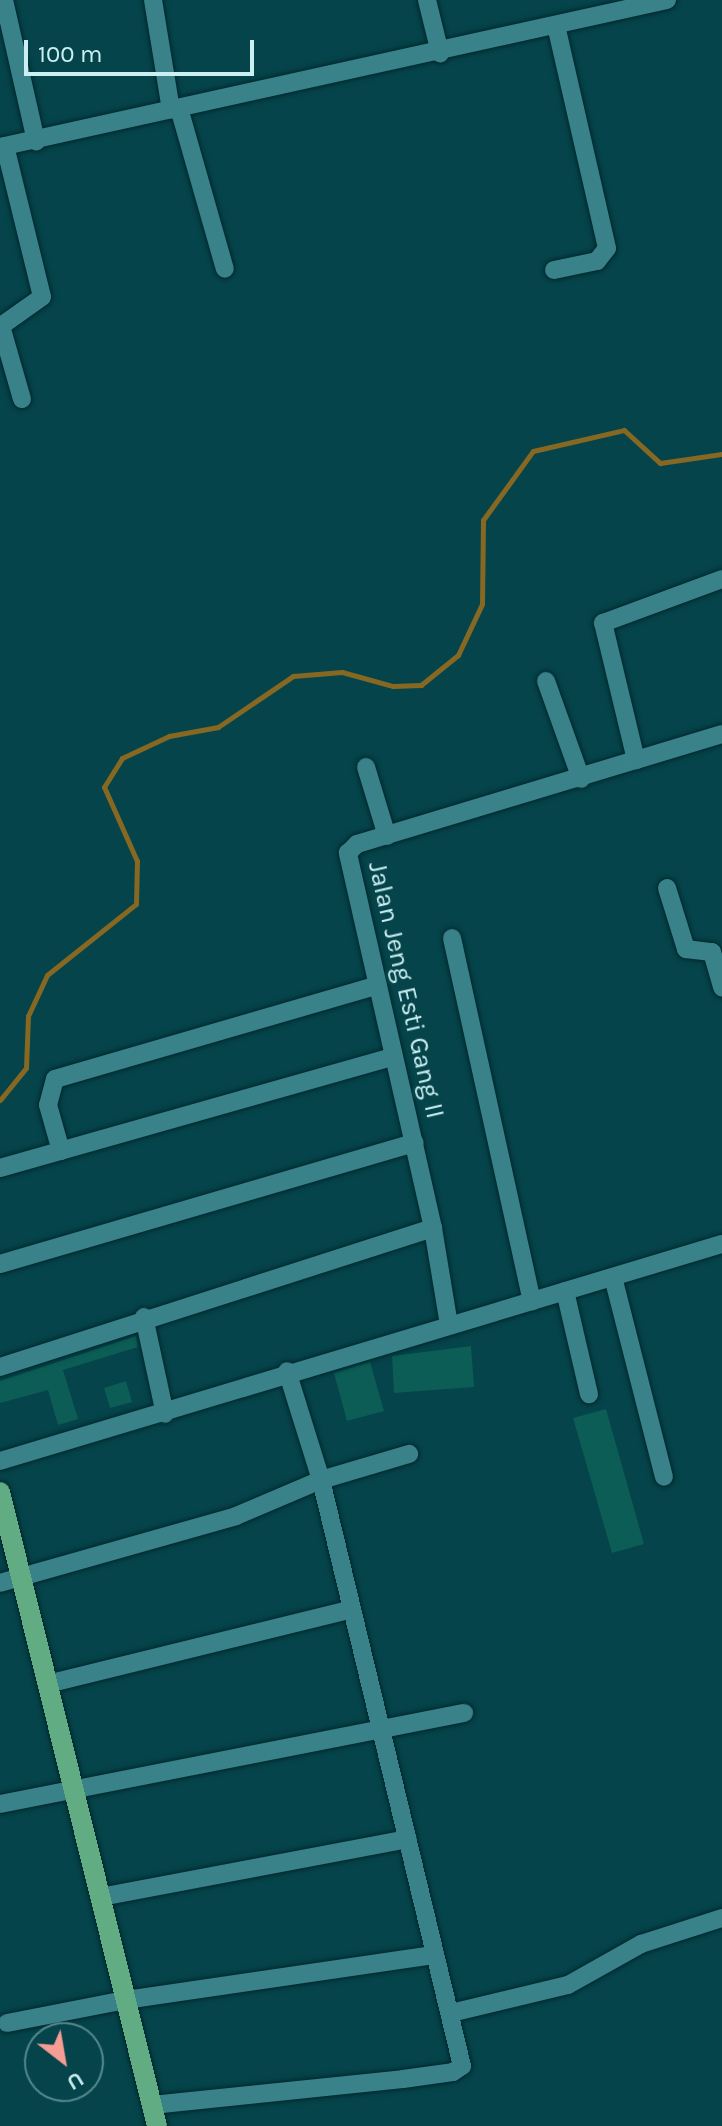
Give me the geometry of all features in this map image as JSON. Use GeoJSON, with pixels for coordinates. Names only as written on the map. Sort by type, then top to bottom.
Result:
{"type":"FeatureCollection","features":[{"type":"Feature","properties":{"kind":"main road"},"geometry":{"type":"LineString","coordinates":[[0,1492],[10,1580],[47,1684],[157,2126]]}},
{"type":"Feature","properties":{"kind":"street"},"geometry":{"type":"LineString","coordinates":[[4,0],[36,141]]}},
{"type":"Feature","properties":{"kind":"street"},"geometry":{"type":"LineString","coordinates":[[153,0],[175,109],[225,269]]}},
{"type":"Feature","properties":{"kind":"street"},"geometry":{"type":"LineString","coordinates":[[427,0],[440,53]]}},
{"type":"Feature","properties":{"kind":"street"},"geometry":{"type":"LineString","coordinates":[[22,399],[0,326],[42,297],[2,147],[440,53],[667,0]]}},
{"type":"Feature","properties":{"kind":"street"},"geometry":{"type":"LineString","coordinates":[[554,270],[597,261],[607,248],[556,26]]}},
{"type":"Feature","properties":{"kind":"street"},"geometry":{"type":"LineString","coordinates":[[636,760],[603,623],[722,579]]}},
{"type":"Feature","properties":{"kind":"street"},"geometry":{"type":"LineString","coordinates":[[546,681],[581,779]]}},
{"type":"Feature","properties":{"kind":"street","name":"Jalan Jeng Esti Gang II"},"geometry":{"type":"LineString","coordinates":[[449,1325],[415,1143],[391,1057],[348,853],[357,844],[581,779],[722,734]]}},
{"type":"Feature","properties":{"kind":"street"},"geometry":{"type":"LineString","coordinates":[[366,767],[387,836]]}},
{"type":"Feature","properties":{"kind":"street"},"geometry":{"type":"LineString","coordinates":[[667,888],[686,949],[712,952],[722,988]]}},
{"type":"Feature","properties":{"kind":"street"},"geometry":{"type":"LineString","coordinates":[[452,938],[532,1301]]}},
{"type":"Feature","properties":{"kind":"street"},"geometry":{"type":"LineString","coordinates":[[61,1151],[48,1105],[55,1079],[378,985]]}},
{"type":"Feature","properties":{"kind":"street"},"geometry":{"type":"LineString","coordinates":[[0,1168],[391,1057]]}},
{"type":"Feature","properties":{"kind":"street"},"geometry":{"type":"LineString","coordinates":[[0,1264],[415,1143]]}},
{"type":"Feature","properties":{"kind":"street"},"geometry":{"type":"LineString","coordinates":[[0,1367],[144,1317],[433,1228]]}},
{"type":"Feature","properties":{"kind":"street"},"geometry":{"type":"LineString","coordinates":[[0,1461],[165,1414],[287,1371],[722,1244]]}},
{"type":"Feature","properties":{"kind":"street"},"geometry":{"type":"LineString","coordinates":[[613,1277],[664,1477]]}},
{"type":"Feature","properties":{"kind":"street"},"geometry":{"type":"LineString","coordinates":[[565,1291],[589,1394]]}},
{"type":"Feature","properties":{"kind":"street"},"geometry":{"type":"LineString","coordinates":[[144,1317],[165,1414]]}},
{"type":"Feature","properties":{"kind":"street"},"geometry":{"type":"LineString","coordinates":[[152,2105],[453,2072],[462,2066],[349,1610],[321,1480],[287,1371]]}},
{"type":"Feature","properties":{"kind":"street"},"geometry":{"type":"LineString","coordinates":[[10,1580],[236,1516],[321,1480],[409,1454]]}},
{"type":"Feature","properties":{"kind":"street"},"geometry":{"type":"LineString","coordinates":[[47,1684],[349,1610]]}},
{"type":"Feature","properties":{"kind":"street"},"geometry":{"type":"LineString","coordinates":[[0,1804],[73,1787],[464,1713]]}},
{"type":"Feature","properties":{"kind":"street"},"geometry":{"type":"LineString","coordinates":[[101,1897],[408,1839]]}},
{"type":"Feature","properties":{"kind":"street"},"geometry":{"type":"LineString","coordinates":[[451,2013],[568,1985],[641,1944],[722,1918]]}},
{"type":"Feature","properties":{"kind":"street"},"geometry":{"type":"LineString","coordinates":[[7,2023],[125,2000],[435,1955]]}},
{"type":"Feature","properties":{"kind":"building"},"geometry":{"type":"Polygon","coordinates":[[[136,1336],[138,1347],[63,1370],[78,1419],[58,1425],[48,1390],[0,1403],[0,1381],[136,1336]]]}},
{"type":"Feature","properties":{"kind":"building"},"geometry":{"type":"Polygon","coordinates":[[[471,1346],[474,1387],[394,1393],[392,1356],[471,1346]]]}},
{"type":"Feature","properties":{"kind":"building"},"geometry":{"type":"Polygon","coordinates":[[[370,1362],[384,1411],[347,1421],[334,1373],[370,1362]]]}},
{"type":"Feature","properties":{"kind":"building"},"geometry":{"type":"Polygon","coordinates":[[[126,1381],[132,1402],[110,1408],[104,1388],[126,1381]]]}},
{"type":"Feature","properties":{"kind":"building"},"geometry":{"type":"Polygon","coordinates":[[[606,1409],[644,1544],[612,1553],[573,1418],[606,1409]]]}},
{"type":"Feature","properties":{"kind":"waterway"},"geometry":{"type":"LineString","coordinates":[[0,1100],[26,1068],[28,1016],[47,975],[136,904],[137,861],[104,787],[122,758],[169,736],[218,727],[293,676],[342,672],[393,686],[421,685],[458,655],[482,604],[483,520],[533,451],[624,430],[660,463],[722,454]]}}]}
